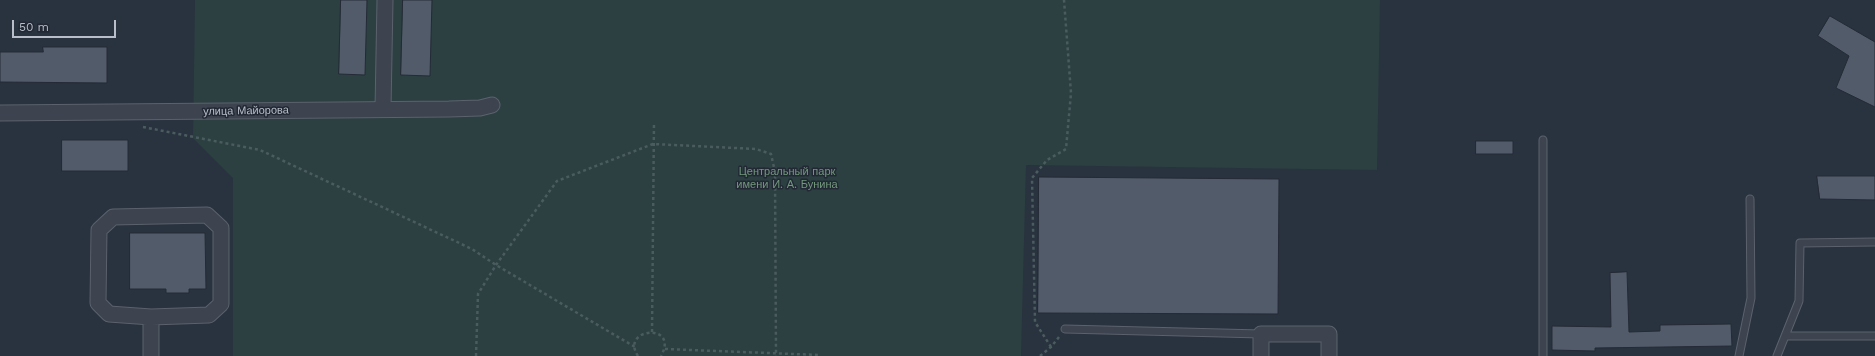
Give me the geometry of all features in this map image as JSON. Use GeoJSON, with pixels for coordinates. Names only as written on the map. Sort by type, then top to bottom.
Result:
{"type":"FeatureCollection","features":[{"type":"Feature","properties":{"kind":"street"},"geometry":{"type":"LineString","coordinates":[[383,109],[385,0]]}},
{"type":"Feature","properties":{"kind":"street","name":"улица Майорова"},"geometry":{"type":"LineString","coordinates":[[0,112],[480,108],[492,105]]}},
{"type":"Feature","properties":{"kind":"street"},"geometry":{"type":"LineString","coordinates":[[207,215],[221,228],[221,304],[209,315],[151,317],[109,314],[98,303],[99,230],[113,217],[207,215]]}},
{"type":"Feature","properties":{"kind":"street"},"geometry":{"type":"LineString","coordinates":[[151,317],[151,356]]}},
{"type":"Feature","properties":{"kind":"street"},"geometry":{"type":"LineString","coordinates":[[1261,356],[1261,334],[1329,334],[1329,356]]}},
{"type":"Feature","properties":{"kind":"lane"},"geometry":{"type":"LineString","coordinates":[[1543,140],[1543,356]]}},
{"type":"Feature","properties":{"kind":"lane"},"geometry":{"type":"LineString","coordinates":[[1739,356],[1751,298],[1750,199]]}},
{"type":"Feature","properties":{"kind":"lane"},"geometry":{"type":"LineString","coordinates":[[1777,356],[1799,301],[1800,243],[1875,242]]}},
{"type":"Feature","properties":{"kind":"lane"},"geometry":{"type":"LineString","coordinates":[[1065,329],[1261,334]]}},
{"type":"Feature","properties":{"kind":"lane"},"geometry":{"type":"LineString","coordinates":[[1785,336],[1875,336]]}},
{"type":"Feature","properties":{"kind":"path"},"geometry":{"type":"LineString","coordinates":[[1051,347],[1035,322],[1032,178],[1047,160],[1066,149],[1071,93],[1064,0]]}},
{"type":"Feature","properties":{"kind":"path"},"geometry":{"type":"LineString","coordinates":[[652,332],[654,122]]}},
{"type":"Feature","properties":{"kind":"path"},"geometry":{"type":"LineString","coordinates":[[142,127],[260,150],[472,249],[496,265],[635,347]]}},
{"type":"Feature","properties":{"kind":"path"},"geometry":{"type":"LineString","coordinates":[[476,356],[478,294],[496,265],[557,181],[653,144],[756,149],[771,154],[775,172],[776,355]]}},
{"type":"Feature","properties":{"kind":"path"},"geometry":{"type":"LineString","coordinates":[[1040,356],[1051,347],[1065,329]]}},
{"type":"Feature","properties":{"kind":"path"},"geometry":{"type":"LineString","coordinates":[[638,356],[635,347],[636,340],[640,335],[652,332],[662,338],[665,349],[661,356]]}},
{"type":"Feature","properties":{"kind":"path"},"geometry":{"type":"LineString","coordinates":[[665,349],[776,355],[819,354]]}},
{"type":"Feature","properties":{"kind":"green space","name":"Центральный парк имени И. А. Бунина"},"geometry":{"type":"Polygon","coordinates":[[[195,0],[1380,0],[1377,170],[1026,165],[1021,356],[233,356],[233,178],[193,138],[195,0]]]}},
{"type":"Feature","properties":{"kind":"building"},"geometry":{"type":"Polygon","coordinates":[[[341,0],[367,0],[365,75],[339,74],[341,0]]]}},
{"type":"Feature","properties":{"kind":"building"},"geometry":{"type":"Polygon","coordinates":[[[403,0],[432,0],[430,76],[401,75],[403,0]]]}},
{"type":"Feature","properties":{"kind":"building"},"geometry":{"type":"Polygon","coordinates":[[[1830,16],[1875,42],[1875,107],[1836,88],[1849,56],[1818,36],[1830,16]]]}},
{"type":"Feature","properties":{"kind":"building"},"geometry":{"type":"Polygon","coordinates":[[[43,47],[107,47],[107,83],[0,82],[0,52],[43,52],[43,47]]]}},
{"type":"Feature","properties":{"kind":"building"},"geometry":{"type":"Polygon","coordinates":[[[62,140],[128,140],[128,171],[62,171],[62,140]]]}},
{"type":"Feature","properties":{"kind":"building"},"geometry":{"type":"Polygon","coordinates":[[[1476,141],[1513,141],[1513,154],[1476,154],[1476,141]]]}},
{"type":"Feature","properties":{"kind":"building"},"geometry":{"type":"Polygon","coordinates":[[[1817,176],[1875,176],[1875,200],[1820,199],[1817,176]]]}},
{"type":"Feature","properties":{"kind":"building"},"geometry":{"type":"Polygon","coordinates":[[[1039,177],[1279,179],[1278,314],[1038,313],[1039,177]]]}},
{"type":"Feature","properties":{"kind":"building"},"geometry":{"type":"Polygon","coordinates":[[[130,233],[205,233],[206,289],[189,289],[189,293],[166,293],[166,289],[130,289],[130,233]]]}},
{"type":"Feature","properties":{"kind":"building"},"geometry":{"type":"Polygon","coordinates":[[[1627,272],[1629,332],[1660,331],[1660,325],[1731,324],[1732,346],[1595,348],[1595,351],[1552,350],[1552,326],[1611,327],[1610,273],[1627,272]]]}}]}
